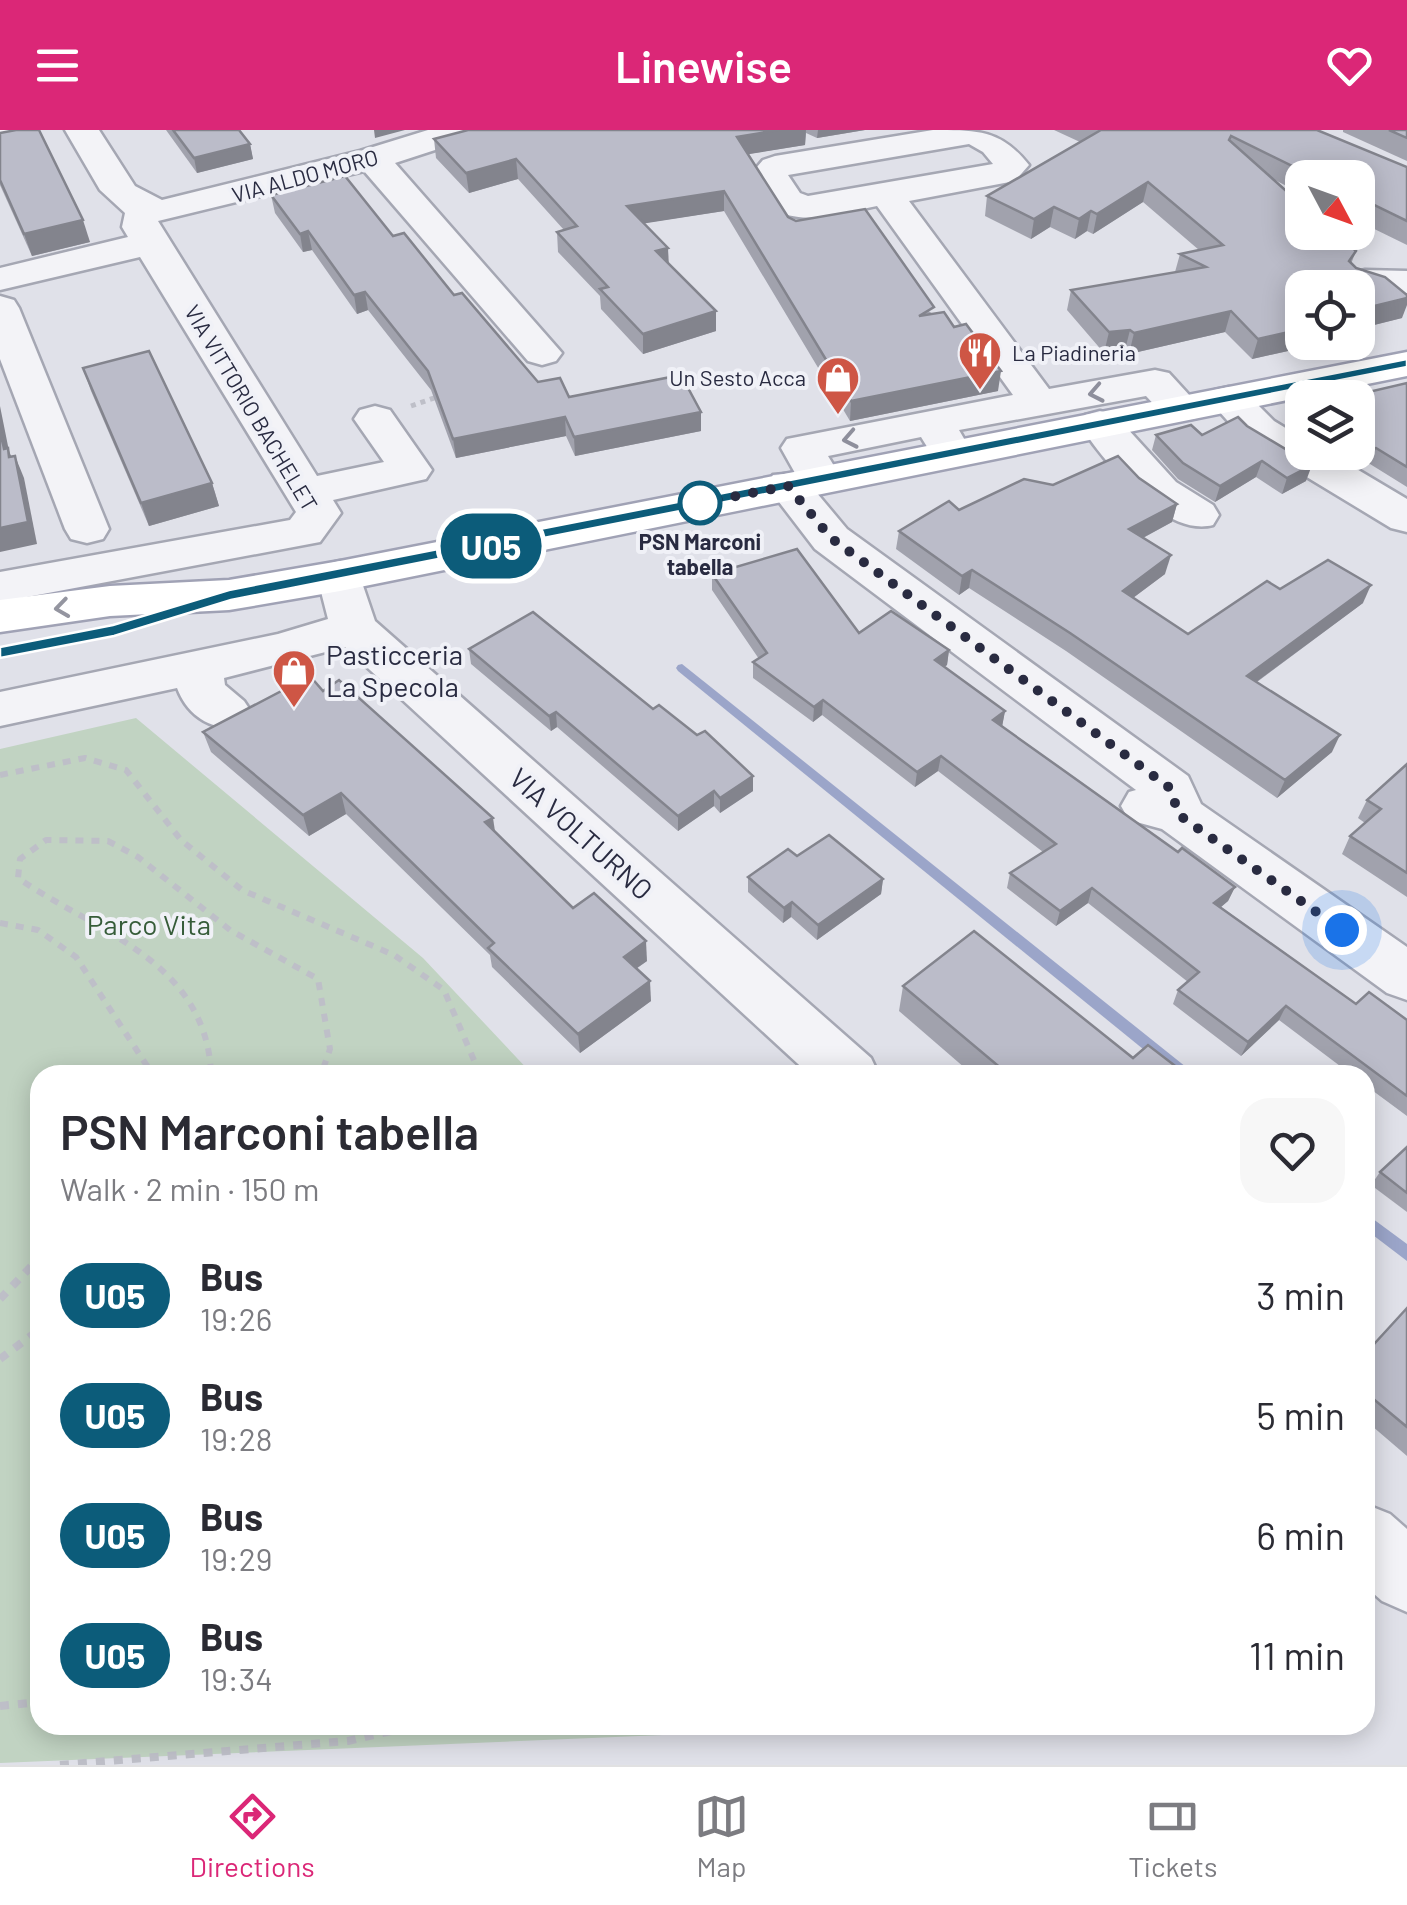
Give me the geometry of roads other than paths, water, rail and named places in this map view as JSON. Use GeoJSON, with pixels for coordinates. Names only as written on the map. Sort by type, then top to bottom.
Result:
{"type":"FeatureCollection","features":[{"type":"Feature","properties":{"kind":"main road"},"geometry":{"type":"LineString","coordinates":[[942,438],[1100,424],[1402,368]]}},
{"type":"Feature","properties":{"kind":"main road"},"geometry":{"type":"LineString","coordinates":[[0,616],[110,601],[229,595],[804,482]]}},
{"type":"Feature","properties":{"kind":"main road"},"geometry":{"type":"LineString","coordinates":[[0,652],[114,630],[229,595]]}},
{"type":"Feature","properties":{"kind":"street","name":"VIA VITTORIO BACHELET"},"geometry":{"type":"LineString","coordinates":[[0,587],[304,532],[319,514],[148,227],[122,197],[82,130]]}},
{"type":"Feature","properties":{"kind":"street","name":"VIA ALDO MORO"},"geometry":{"type":"LineString","coordinates":[[0,279],[148,227],[181,209],[372,159],[463,130]]}},
{"type":"Feature","properties":{"kind":"street"},"geometry":{"type":"LineString","coordinates":[[970,134],[989,138],[1000,146],[1011,165],[1003,174],[886,194],[807,207],[787,201],[769,174],[775,166],[810,159],[970,134]]}},
{"type":"Feature","properties":{"kind":"street"},"geometry":{"type":"LineString","coordinates":[[372,159],[542,352]]}},
{"type":"Feature","properties":{"kind":"street"},"geometry":{"type":"LineString","coordinates":[[886,194],[1039,403]]}},
{"type":"Feature","properties":{"kind":"street"},"geometry":{"type":"LineString","coordinates":[[1375,281],[1407,282]]}},
{"type":"Feature","properties":{"kind":"street"},"geometry":{"type":"LineString","coordinates":[[0,308],[87,529]]}},
{"type":"Feature","properties":{"kind":"street"},"geometry":{"type":"LineString","coordinates":[[1181,409],[1155,382],[1039,403],[942,438],[802,448],[804,482],[831,538],[1048,702],[1037,728],[1150,808],[1179,815],[1407,976]]}},
{"type":"Feature","properties":{"kind":"street"},"geometry":{"type":"LineString","coordinates":[[1229,399],[1259,430],[1407,518]]}},
{"type":"Feature","properties":{"kind":"street"},"geometry":{"type":"LineString","coordinates":[[306,492],[411,470],[374,420]]}},
{"type":"Feature","properties":{"kind":"street"},"geometry":{"type":"LineString","coordinates":[[1100,424],[1162,492],[1197,515]]}},
{"type":"Feature","properties":{"kind":"street"},"geometry":{"type":"LineString","coordinates":[[0,709],[282,650],[353,628],[340,576]]}},
{"type":"Feature","properties":{"kind":"street","name":"VIA VOLTURNO"},"geometry":{"type":"LineString","coordinates":[[353,628],[839,1065]]}},
{"type":"Feature","properties":{"kind":"street"},"geometry":{"type":"LineString","coordinates":[[199,667],[202,692],[227,713]]}},
{"type":"Feature","properties":{"kind":"street"},"geometry":{"type":"LineString","coordinates":[[1375,1548],[1407,1576]]}},
{"type":"Feature","properties":{"kind":"waterway"},"geometry":{"type":"LineString","coordinates":[[682,668],[1174,1065]]}},
{"type":"Feature","properties":{"kind":"waterway"},"geometry":{"type":"LineString","coordinates":[[1375,1228],[1407,1254]]}},
{"type":"Feature","properties":{"kind":"place","name":"La Piadineria"},"geometry":{"type":"Point","coordinates":[980,391]}},
{"type":"Feature","properties":{"kind":"place","name":"Un Sesto Acca"},"geometry":{"type":"Point","coordinates":[838,416]}},
{"type":"Feature","properties":{"kind":"place","name":"PSN Marconi tabella"},"geometry":{"type":"Point","coordinates":[700,503]}},
{"type":"Feature","properties":{"kind":"place","name":"Pasticceria La Specola"},"geometry":{"type":"Point","coordinates":[294,709]}},
{"type":"Feature","properties":{"kind":"park label","name":"Parco Vita"},"geometry":{"type":"Point","coordinates":[149,925]}}]}
